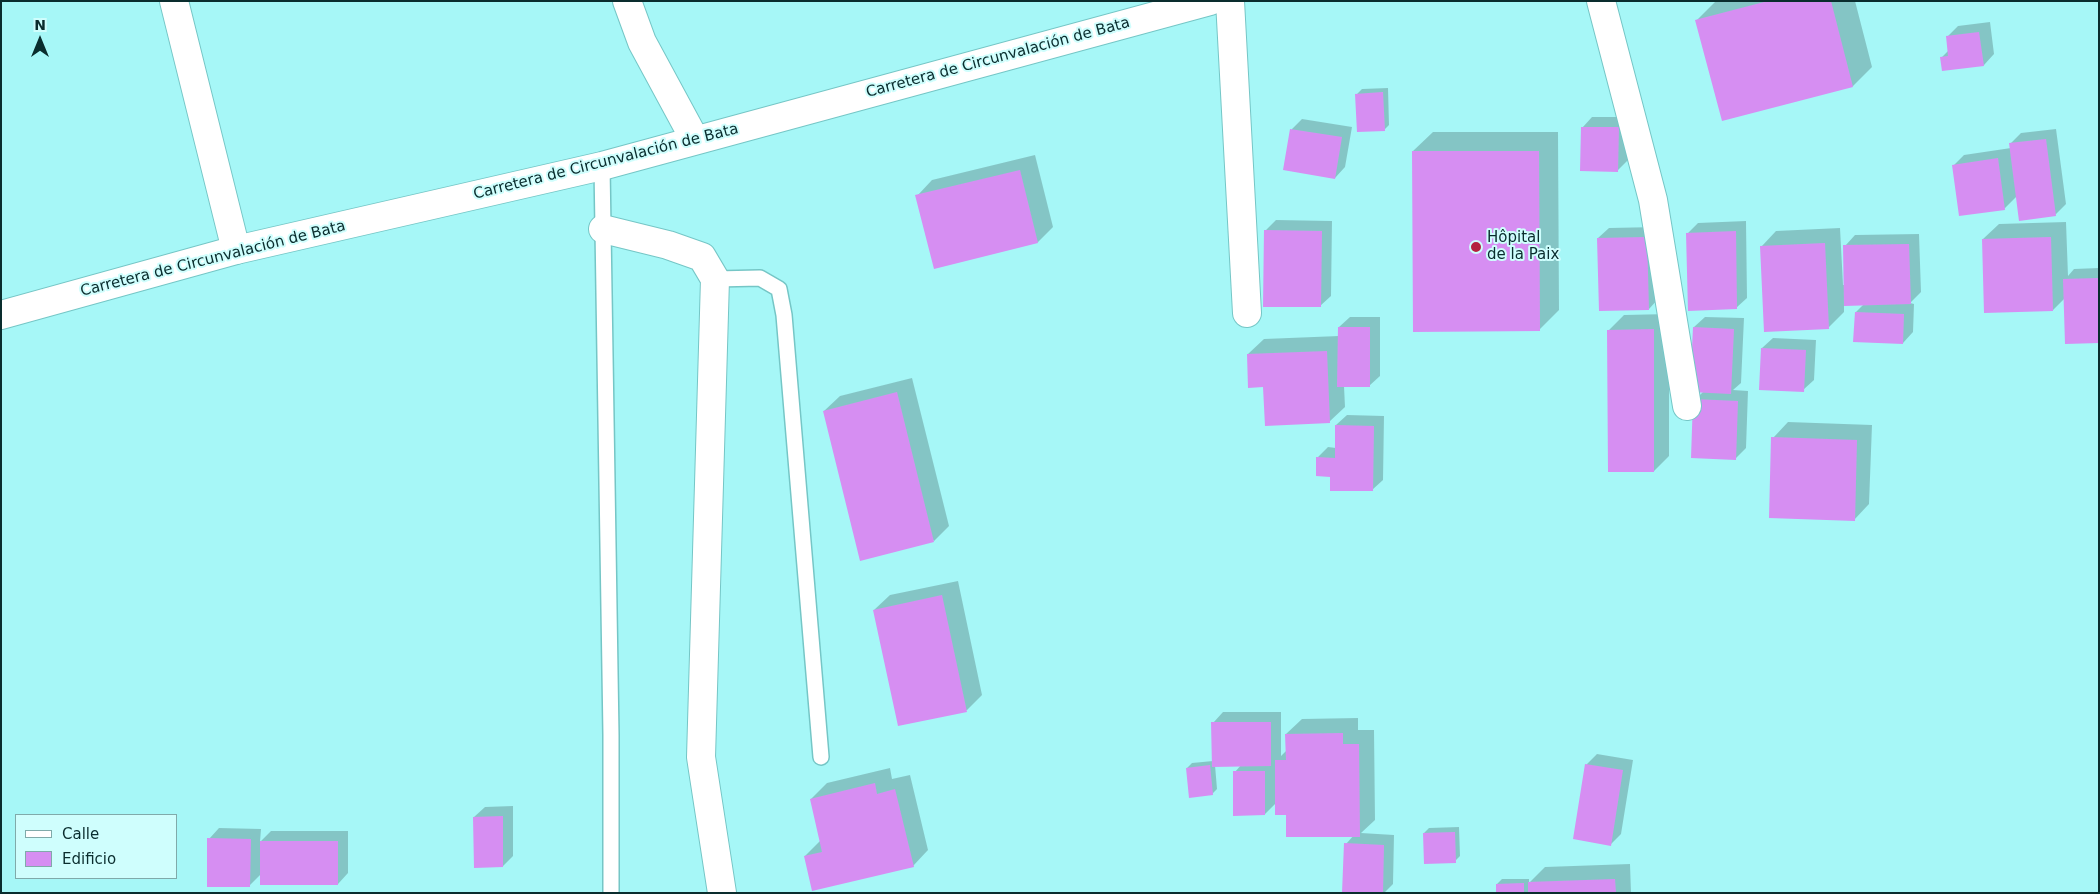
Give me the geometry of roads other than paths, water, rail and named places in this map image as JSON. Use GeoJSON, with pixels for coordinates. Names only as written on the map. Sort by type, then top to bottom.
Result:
{"type":"FeatureCollection","features":[{"type":"Feature","properties":{"kind":"street"},"geometry":{"type":"LineString","coordinates":[[174,1],[236,250]]}},
{"type":"Feature","properties":{"kind":"street"},"geometry":{"type":"LineString","coordinates":[[627,1],[642,42],[695,140]]}},
{"type":"Feature","properties":{"kind":"street","name":"Carretera de Circunvalación de Bata"},"geometry":{"type":"LineString","coordinates":[[1,315],[236,250],[602,166],[1210,1]]}},
{"type":"Feature","properties":{"kind":"street"},"geometry":{"type":"LineString","coordinates":[[1230,1],[1247,313]]}},
{"type":"Feature","properties":{"kind":"street"},"geometry":{"type":"LineString","coordinates":[[1601,1],[1653,200],[1687,406]]}},
{"type":"Feature","properties":{"kind":"street"},"geometry":{"type":"LineString","coordinates":[[604,229],[668,245],[702,258],[715,279],[701,757],[722,893]]}},
{"type":"Feature","properties":{"kind":"lane"},"geometry":{"type":"LineString","coordinates":[[602,166],[611,893]]}},
{"type":"Feature","properties":{"kind":"lane"},"geometry":{"type":"LineString","coordinates":[[715,279],[760,278],[778,289],[784,315],[821,757]]}},
{"type":"Feature","properties":{"kind":"place","name":"Hôpital de la Paix"},"geometry":{"type":"Point","coordinates":[1476,247]}}]}
